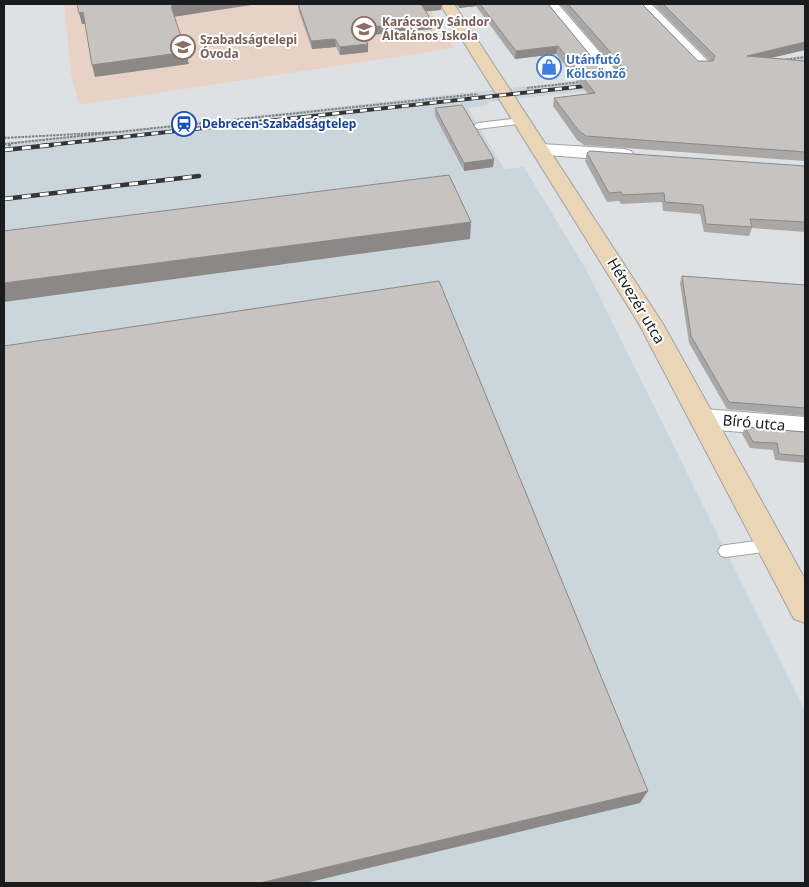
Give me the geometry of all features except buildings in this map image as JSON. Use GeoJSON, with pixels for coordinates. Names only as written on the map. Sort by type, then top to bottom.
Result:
{"type":"FeatureCollection","features":[{"type":"Feature","properties":{"kind":"street","name":"Hétvezér utca"},"geometry":{"type":"LineString","coordinates":[[447,4],[646,316],[704,419],[805,609]]}},
{"type":"Feature","properties":{"kind":"street"},"geometry":{"type":"LineString","coordinates":[[550,4],[610,75]]}},
{"type":"Feature","properties":{"kind":"street"},"geometry":{"type":"LineString","coordinates":[[642,4],[703,65]]}},
{"type":"Feature","properties":{"kind":"street"},"geometry":{"type":"LineString","coordinates":[[541,150],[638,156]]}},
{"type":"Feature","properties":{"kind":"street","name":"Bíró utca"},"geometry":{"type":"LineString","coordinates":[[704,419],[805,427]]}},
{"type":"Feature","properties":{"kind":"lane"},"geometry":{"type":"LineString","coordinates":[[478,126],[522,121]]}},
{"type":"Feature","properties":{"kind":"lane"},"geometry":{"type":"LineString","coordinates":[[726,551],[771,545]]}},
{"type":"Feature","properties":{"kind":"path"},"geometry":{"type":"LineString","coordinates":[[778,60],[805,57]]}},
{"type":"Feature","properties":{"kind":"path"},"geometry":{"type":"LineString","coordinates":[[522,89],[586,82]]}},
{"type":"Feature","properties":{"kind":"path"},"geometry":{"type":"LineString","coordinates":[[4,144],[484,93]]}},
{"type":"Feature","properties":{"kind":"path"},"geometry":{"type":"LineString","coordinates":[[4,138],[139,131]]}},
{"type":"Feature","properties":{"kind":"shaded area","name":"Szabadságtelepi Óvoda"},"geometry":{"type":"Polygon","coordinates":[[[64,4],[427,4],[454,48],[79,105],[71,73],[64,4]]]}},
{"type":"Feature","properties":{"kind":"shaded area"},"geometry":{"type":"Polygon","coordinates":[[[805,56],[805,67],[488,102],[489,105],[468,108],[504,169],[524,167],[587,271],[805,711],[805,883],[4,883],[4,143],[805,56]]]}},
{"type":"Feature","properties":{"kind":"railway"},"geometry":{"type":"LineString","coordinates":[[40,146],[594,85]]}},
{"type":"Feature","properties":{"kind":"railway"},"geometry":{"type":"LineString","coordinates":[[4,150],[52,145]]}},
{"type":"Feature","properties":{"kind":"railway"},"geometry":{"type":"LineString","coordinates":[[4,199],[199,176]]}},
{"type":"Feature","properties":{"kind":"place","name":"Karácsony Sándor Általános Iskola"},"geometry":{"type":"Point","coordinates":[364,29]}},
{"type":"Feature","properties":{"kind":"place","name":"Szabadságtelepi Óvoda"},"geometry":{"type":"Point","coordinates":[183,47]}},
{"type":"Feature","properties":{"kind":"place","name":"Utánfutó Kölcsönző"},"geometry":{"type":"Point","coordinates":[549,67]}},
{"type":"Feature","properties":{"kind":"place","name":"Debrecen-Szabadságtelep"},"geometry":{"type":"Point","coordinates":[184,124]}}]}
